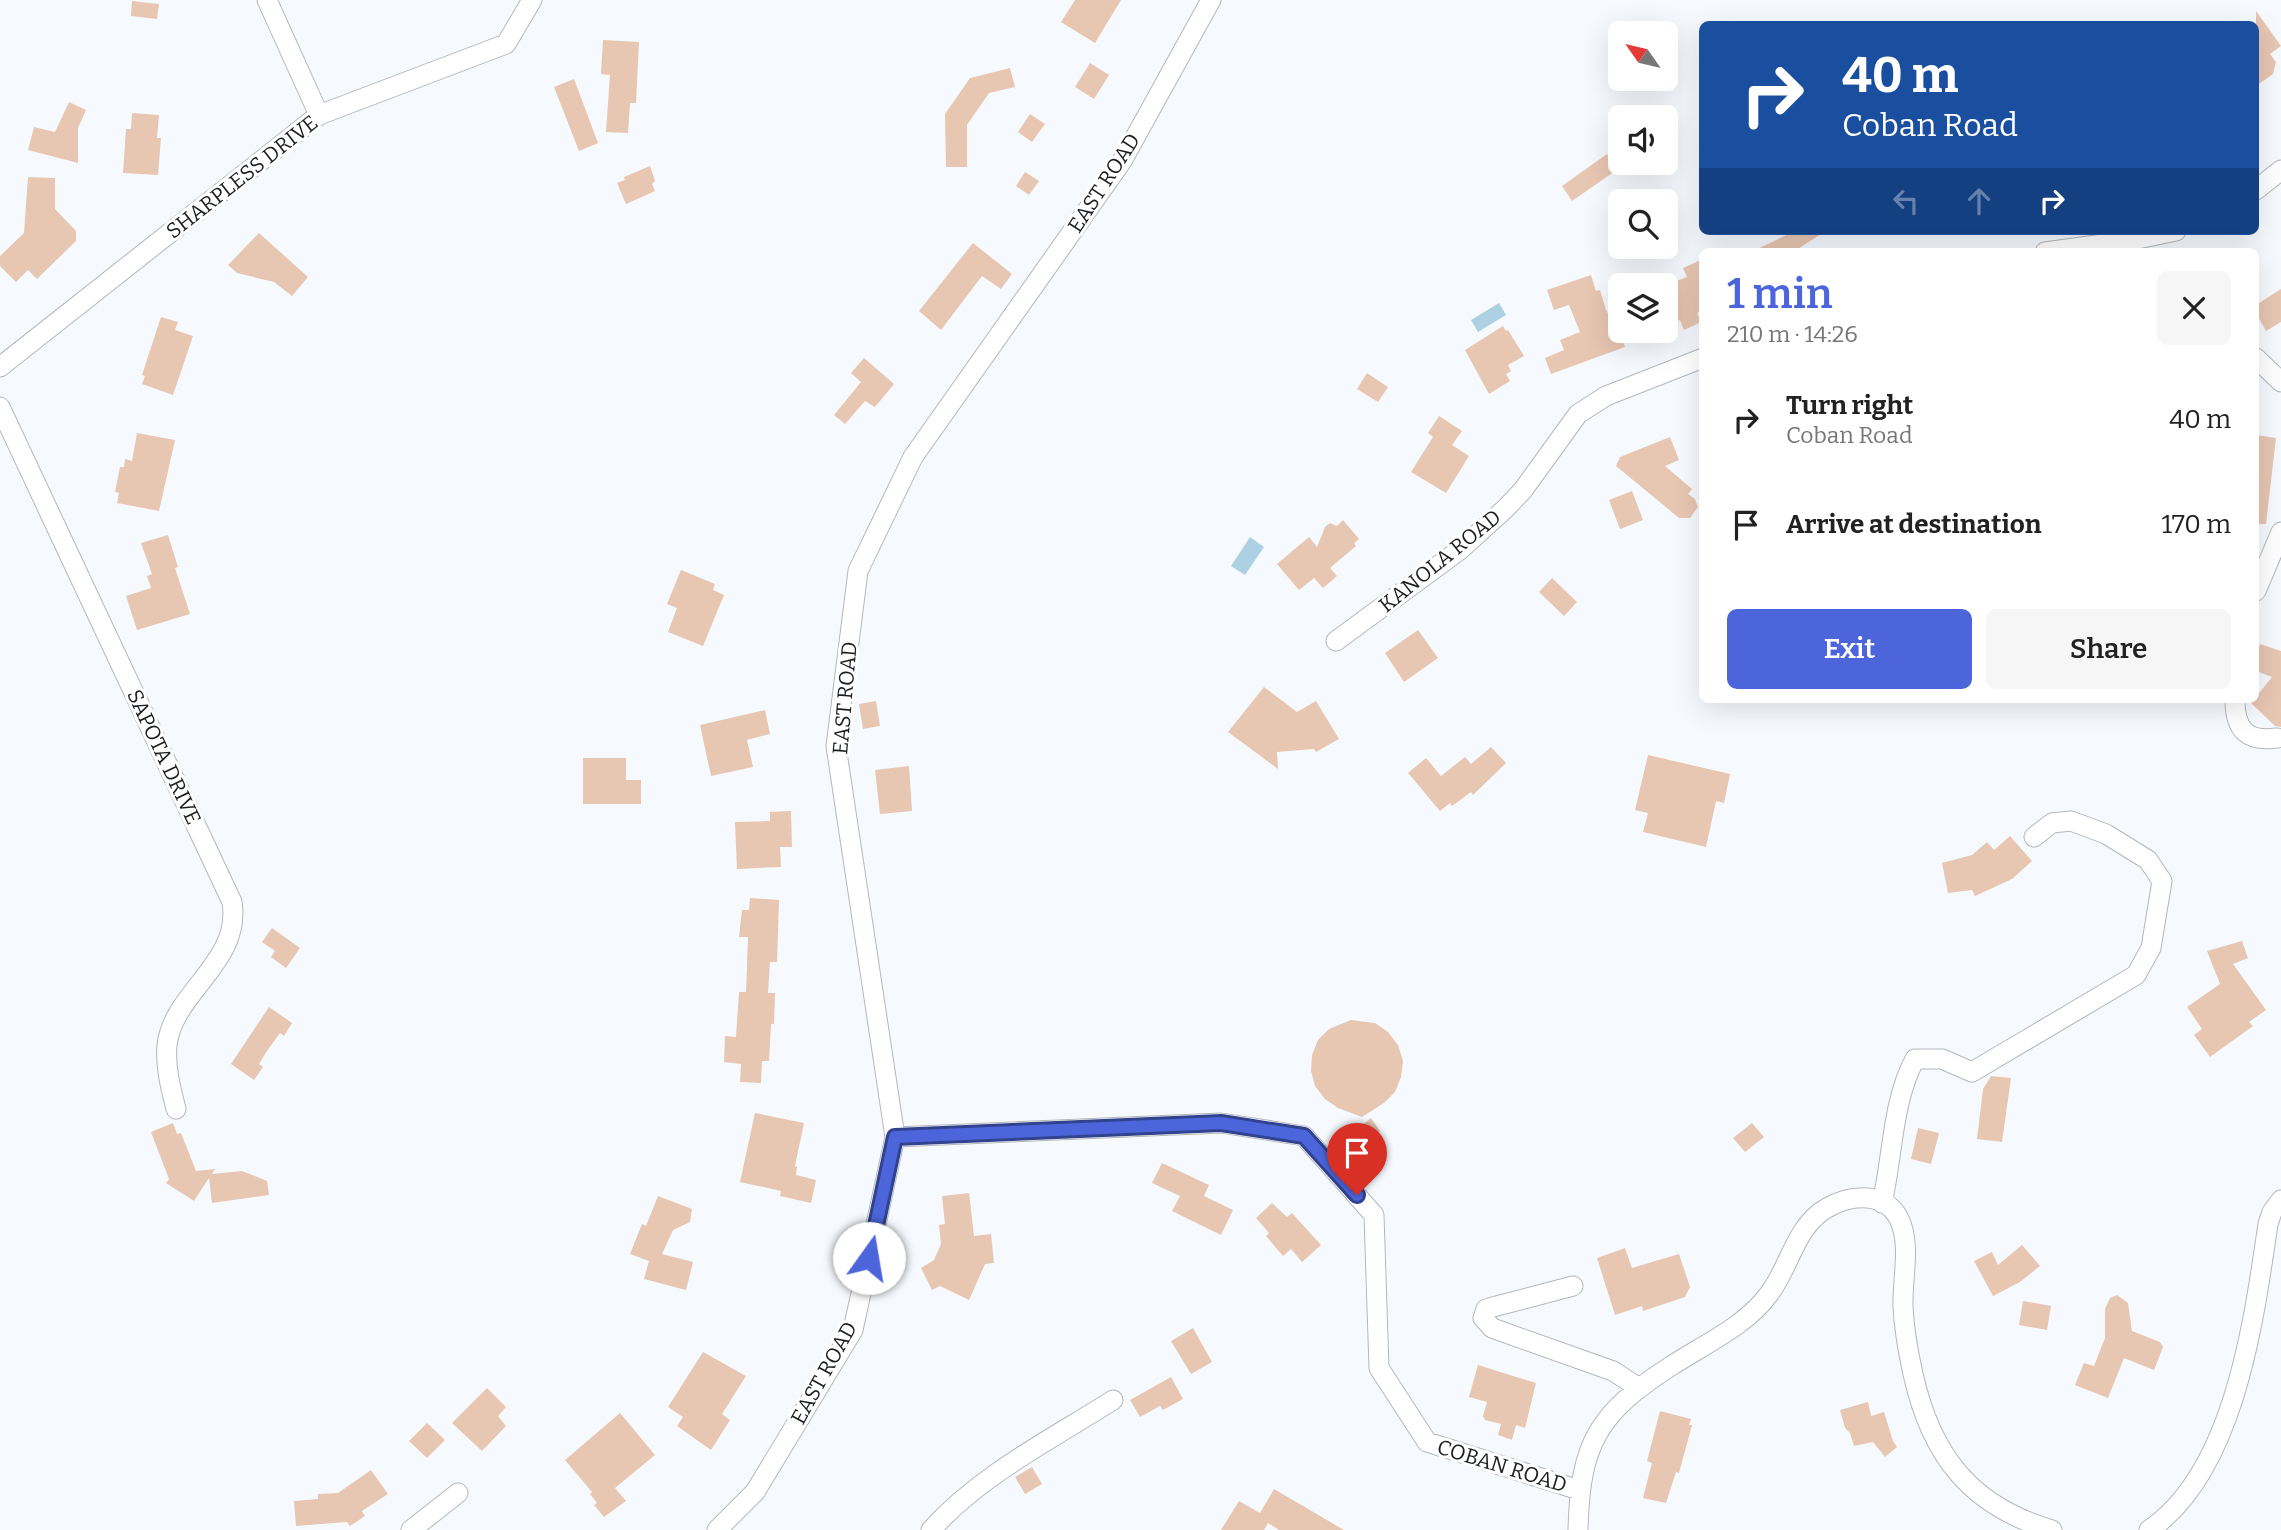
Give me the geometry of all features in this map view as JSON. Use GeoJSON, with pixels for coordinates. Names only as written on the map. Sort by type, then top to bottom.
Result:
{"type":"FeatureCollection","features":[{"type":"Feature","properties":{"kind":"street"},"geometry":{"type":"LineString","coordinates":[[267,0],[319,115]]}},
{"type":"Feature","properties":{"kind":"street","name":"SHARPLESS DRIVE"},"geometry":{"type":"LineString","coordinates":[[0,367],[319,115],[506,44],[532,0]]}},
{"type":"Feature","properties":{"kind":"street","name":"EAST ROAD"},"geometry":{"type":"LineString","coordinates":[[717,1530],[755,1492],[853,1330],[895,1137],[836,746],[858,571],[913,457],[1122,161],[1211,0]]}},
{"type":"Feature","properties":{"kind":"street"},"geometry":{"type":"LineString","coordinates":[[2259,188],[2281,170]]}},
{"type":"Feature","properties":{"kind":"street"},"geometry":{"type":"LineString","coordinates":[[2108,248],[2140,246],[2166,235]]}},
{"type":"Feature","properties":{"kind":"street","name":"KANOLA ROAD"},"geometry":{"type":"LineString","coordinates":[[1336,641],[1461,549],[1505,509],[1523,490],[1578,414],[1606,396],[1699,360]]}},
{"type":"Feature","properties":{"kind":"street"},"geometry":{"type":"LineString","coordinates":[[2259,361],[2281,382]]}},
{"type":"Feature","properties":{"kind":"street","name":"SAPOTA DRIVE"},"geometry":{"type":"LineString","coordinates":[[0,407],[232,902],[233,928],[213,966],[172,1027],[167,1045],[170,1086],[176,1110]]}},
{"type":"Feature","properties":{"kind":"street"},"geometry":{"type":"LineString","coordinates":[[2259,584],[2281,532]]}},
{"type":"Feature","properties":{"kind":"street"},"geometry":{"type":"LineString","coordinates":[[2235,703],[2235,715],[2241,730],[2260,740],[2277,738]]}},
{"type":"Feature","properties":{"kind":"street"},"geometry":{"type":"LineString","coordinates":[[1882,1203],[1891,1168],[1903,1081],[1915,1059],[1942,1059],[1972,1072],[2136,975],[2151,947],[2162,881],[2148,860],[2106,834],[2071,821],[2052,823],[2034,837]]}},
{"type":"Feature","properties":{"kind":"street","name":"COBAN ROAD"},"geometry":{"type":"LineString","coordinates":[[895,1137],[1221,1123],[1304,1136],[1374,1215],[1379,1368],[1427,1442],[1579,1490]]}},
{"type":"Feature","properties":{"kind":"street"},"geometry":{"type":"LineString","coordinates":[[1578,1530],[1579,1490],[1588,1450],[1605,1420],[1639,1388],[1735,1325],[1768,1296],[1801,1234],[1824,1209],[1853,1197],[1869,1197],[1882,1203],[1900,1221],[1904,1237],[1904,1328],[1920,1401],[1932,1435],[1962,1479],[1981,1496],[2017,1518],[2052,1530]]}},
{"type":"Feature","properties":{"kind":"street"},"geometry":{"type":"LineString","coordinates":[[2149,1530],[2172,1512],[2188,1491],[2216,1440],[2232,1403],[2256,1311],[2268,1224],[2272,1212],[2281,1200]]}},
{"type":"Feature","properties":{"kind":"street"},"geometry":{"type":"LineString","coordinates":[[1573,1286],[1486,1309],[1483,1318],[1492,1328],[1613,1371],[1639,1388]]}},
{"type":"Feature","properties":{"kind":"street"},"geometry":{"type":"LineString","coordinates":[[931,1530],[952,1507],[1015,1462],[1113,1400]]}},
{"type":"Feature","properties":{"kind":"street"},"geometry":{"type":"LineString","coordinates":[[411,1530],[458,1493]]}},
{"type":"Feature","properties":{"kind":"water"},"geometry":{"type":"Polygon","coordinates":[[[1499,303],[1506,315],[1478,332],[1471,320],[1499,303]]]}},
{"type":"Feature","properties":{"kind":"water"},"geometry":{"type":"Polygon","coordinates":[[[1250,537],[1264,547],[1245,575],[1231,566],[1250,537]]]}},
{"type":"Feature","properties":{"kind":"building"},"geometry":{"type":"Polygon","coordinates":[[[1075,0],[1121,0],[1095,43],[1061,22],[1075,0]]]}},
{"type":"Feature","properties":{"kind":"building"},"geometry":{"type":"Polygon","coordinates":[[[132,1],[159,4],[157,19],[131,16],[132,1]]]}},
{"type":"Feature","properties":{"kind":"building"},"geometry":{"type":"Polygon","coordinates":[[[2256,11],[2281,46],[2270,54],[2276,62],[2273,74],[2259,84],[2259,21],[2256,21],[2256,11]]]}},
{"type":"Feature","properties":{"kind":"building"},"geometry":{"type":"Polygon","coordinates":[[[603,40],[639,42],[636,103],[630,103],[628,133],[606,132],[610,75],[601,74],[603,40]]]}},
{"type":"Feature","properties":{"kind":"building"},"geometry":{"type":"Polygon","coordinates":[[[1090,63],[1109,75],[1094,99],[1075,87],[1090,63]]]}},
{"type":"Feature","properties":{"kind":"building"},"geometry":{"type":"Polygon","coordinates":[[[1010,68],[1015,87],[989,93],[967,125],[967,167],[946,167],[945,114],[970,78],[1010,68]]]}},
{"type":"Feature","properties":{"kind":"building"},"geometry":{"type":"Polygon","coordinates":[[[574,79],[598,143],[579,151],[554,87],[574,79]]]}},
{"type":"Feature","properties":{"kind":"building"},"geometry":{"type":"Polygon","coordinates":[[[69,102],[86,110],[78,128],[78,163],[28,150],[34,127],[55,132],[69,102]]]}},
{"type":"Feature","properties":{"kind":"building"},"geometry":{"type":"Polygon","coordinates":[[[132,113],[159,115],[157,138],[161,138],[158,175],[123,173],[126,129],[131,129],[132,113]]]}},
{"type":"Feature","properties":{"kind":"building"},"geometry":{"type":"Polygon","coordinates":[[[1030,114],[1045,124],[1032,142],[1018,132],[1030,114]]]}},
{"type":"Feature","properties":{"kind":"building"},"geometry":{"type":"Polygon","coordinates":[[[1608,155],[1609,175],[1572,201],[1562,186],[1608,155]]]}},
{"type":"Feature","properties":{"kind":"building"},"geometry":{"type":"Polygon","coordinates":[[[650,166],[655,191],[626,204],[617,183],[625,180],[624,177],[650,166]]]}},
{"type":"Feature","properties":{"kind":"building"},"geometry":{"type":"Polygon","coordinates":[[[1025,172],[1039,181],[1029,195],[1016,186],[1025,172]]]}},
{"type":"Feature","properties":{"kind":"building"},"geometry":{"type":"Polygon","coordinates":[[[28,177],[55,178],[55,209],[76,231],[76,241],[37,279],[28,270],[16,282],[0,266],[0,256],[24,233],[28,177]]]}},
{"type":"Feature","properties":{"kind":"building"},"geometry":{"type":"Polygon","coordinates":[[[259,233],[308,277],[292,296],[274,282],[237,273],[228,265],[259,233]]]}},
{"type":"Feature","properties":{"kind":"building"},"geometry":{"type":"Polygon","coordinates":[[[1787,235],[1820,235],[1799,248],[1759,248],[1787,235]]]}},
{"type":"Feature","properties":{"kind":"building"},"geometry":{"type":"Polygon","coordinates":[[[973,243],[1012,274],[1001,289],[982,276],[941,330],[919,311],[973,243]]]}},
{"type":"Feature","properties":{"kind":"building"},"geometry":{"type":"Polygon","coordinates":[[[1699,261],[1699,323],[1684,330],[1678,321],[1678,280],[1687,277],[1683,268],[1699,261]]]}},
{"type":"Feature","properties":{"kind":"building"},"geometry":{"type":"Polygon","coordinates":[[[1591,275],[1596,291],[1600,290],[1608,313],[1608,343],[1623,343],[1625,347],[1551,374],[1545,358],[1564,350],[1560,340],[1580,332],[1569,305],[1554,310],[1547,290],[1591,275]]]}},
{"type":"Feature","properties":{"kind":"building"},"geometry":{"type":"Polygon","coordinates":[[[2281,289],[2281,322],[2266,331],[2259,318],[2259,303],[2281,289]]]}},
{"type":"Feature","properties":{"kind":"building"},"geometry":{"type":"Polygon","coordinates":[[[161,317],[178,322],[175,330],[193,336],[173,395],[142,384],[145,376],[142,375],[161,317]]]}},
{"type":"Feature","properties":{"kind":"building"},"geometry":{"type":"Polygon","coordinates":[[[1503,326],[1524,356],[1508,365],[1511,371],[1506,374],[1510,381],[1489,394],[1465,350],[1503,326]]]}},
{"type":"Feature","properties":{"kind":"building"},"geometry":{"type":"Polygon","coordinates":[[[864,358],[894,384],[875,407],[865,401],[845,424],[834,415],[861,382],[851,373],[864,358]]]}},
{"type":"Feature","properties":{"kind":"building"},"geometry":{"type":"Polygon","coordinates":[[[1367,373],[1388,387],[1378,402],[1357,389],[1367,373]]]}},
{"type":"Feature","properties":{"kind":"building"},"geometry":{"type":"Polygon","coordinates":[[[1439,416],[1462,431],[1452,445],[1469,456],[1446,493],[1411,472],[1433,437],[1428,433],[1439,416]]]}},
{"type":"Feature","properties":{"kind":"building"},"geometry":{"type":"Polygon","coordinates":[[[137,433],[175,440],[159,511],[117,503],[119,493],[115,492],[120,467],[124,467],[125,459],[132,461],[137,433]]]}},
{"type":"Feature","properties":{"kind":"building"},"geometry":{"type":"Polygon","coordinates":[[[2259,435],[2276,438],[2266,524],[2259,524],[2259,435]]]}},
{"type":"Feature","properties":{"kind":"building"},"geometry":{"type":"Polygon","coordinates":[[[1670,437],[1679,460],[1665,466],[1692,489],[1688,494],[1695,499],[1698,507],[1690,518],[1679,518],[1616,466],[1620,457],[1670,437]]]}},
{"type":"Feature","properties":{"kind":"building"},"geometry":{"type":"Polygon","coordinates":[[[1632,491],[1643,520],[1620,529],[1609,500],[1632,491]]]}},
{"type":"Feature","properties":{"kind":"building"},"geometry":{"type":"Polygon","coordinates":[[[1343,520],[1359,539],[1354,543],[1356,546],[1330,568],[1337,576],[1323,588],[1314,578],[1299,590],[1277,564],[1309,537],[1317,547],[1325,527],[1330,523],[1337,526],[1343,520]]]}},
{"type":"Feature","properties":{"kind":"building"},"geometry":{"type":"Polygon","coordinates":[[[168,535],[178,567],[175,568],[190,614],[137,630],[126,596],[151,588],[147,576],[152,574],[141,543],[168,535]]]}},
{"type":"Feature","properties":{"kind":"building"},"geometry":{"type":"Polygon","coordinates":[[[681,570],[715,584],[713,590],[724,595],[703,646],[668,632],[677,608],[667,604],[681,570]]]}},
{"type":"Feature","properties":{"kind":"building"},"geometry":{"type":"Polygon","coordinates":[[[1552,578],[1577,602],[1564,616],[1539,592],[1552,578]]]}},
{"type":"Feature","properties":{"kind":"building"},"geometry":{"type":"Polygon","coordinates":[[[1418,630],[1438,658],[1404,682],[1385,653],[1418,630]]]}},
{"type":"Feature","properties":{"kind":"building"},"geometry":{"type":"Polygon","coordinates":[[[2260,644],[2281,651],[2281,727],[2275,726],[2251,703],[2259,703],[2259,693],[2272,677],[2259,672],[2260,644]]]}},
{"type":"Feature","properties":{"kind":"building"},"geometry":{"type":"Polygon","coordinates":[[[1264,687],[1297,712],[1316,701],[1339,739],[1316,752],[1314,749],[1277,752],[1278,769],[1228,732],[1264,687]]]}},
{"type":"Feature","properties":{"kind":"building"},"geometry":{"type":"Polygon","coordinates":[[[876,701],[880,726],[863,729],[859,704],[876,701]]]}},
{"type":"Feature","properties":{"kind":"building"},"geometry":{"type":"Polygon","coordinates":[[[765,710],[770,734],[747,740],[753,767],[711,776],[700,725],[765,710]]]}},
{"type":"Feature","properties":{"kind":"building"},"geometry":{"type":"Polygon","coordinates":[[[1491,747],[1506,763],[1473,795],[1471,792],[1440,811],[1408,773],[1426,758],[1441,776],[1465,757],[1471,764],[1491,747]]]}},
{"type":"Feature","properties":{"kind":"building"},"geometry":{"type":"Polygon","coordinates":[[[1648,755],[1730,774],[1724,803],[1716,801],[1706,847],[1643,832],[1648,813],[1635,810],[1648,755]]]}},
{"type":"Feature","properties":{"kind":"building"},"geometry":{"type":"Polygon","coordinates":[[[583,758],[626,758],[626,780],[641,780],[641,804],[583,804],[583,758]]]}},
{"type":"Feature","properties":{"kind":"building"},"geometry":{"type":"Polygon","coordinates":[[[909,766],[912,811],[880,814],[875,770],[909,766]]]}},
{"type":"Feature","properties":{"kind":"building"},"geometry":{"type":"Polygon","coordinates":[[[791,811],[792,847],[780,847],[781,867],[737,869],[735,822],[770,821],[770,812],[791,811]]]}},
{"type":"Feature","properties":{"kind":"building"},"geometry":{"type":"Polygon","coordinates":[[[2010,836],[2032,861],[2012,879],[1975,896],[1972,890],[1948,893],[1942,863],[1972,855],[1987,842],[1994,850],[2010,836]]]}},
{"type":"Feature","properties":{"kind":"building"},"geometry":{"type":"Polygon","coordinates":[[[750,898],[779,900],[777,962],[770,962],[768,993],[775,993],[774,1024],[771,1024],[769,1061],[762,1061],[761,1083],[740,1082],[741,1064],[724,1062],[725,1036],[736,1037],[739,992],[746,992],[748,937],[739,937],[742,910],[749,910],[750,898]]]}},
{"type":"Feature","properties":{"kind":"building"},"geometry":{"type":"Polygon","coordinates":[[[272,928],[300,948],[286,968],[271,957],[275,951],[262,942],[272,928]]]}},
{"type":"Feature","properties":{"kind":"building"},"geometry":{"type":"Polygon","coordinates":[[[2242,941],[2248,958],[2233,964],[2266,1010],[2249,1022],[2253,1026],[2210,1057],[2194,1035],[2202,1029],[2187,1007],[2220,984],[2207,951],[2242,941]]]}},
{"type":"Feature","properties":{"kind":"building"},"geometry":{"type":"Polygon","coordinates":[[[269,1007],[292,1023],[284,1036],[280,1033],[267,1051],[259,1064],[263,1067],[254,1080],[231,1064],[269,1007]]]}},
{"type":"Feature","properties":{"kind":"building"},"geometry":{"type":"Polygon","coordinates":[[[1351,1020],[1375,1023],[1388,1032],[1398,1045],[1403,1061],[1395,1092],[1384,1103],[1362,1117],[1338,1108],[1325,1099],[1315,1086],[1311,1071],[1312,1055],[1318,1040],[1329,1029],[1351,1020]]]}},
{"type":"Feature","properties":{"kind":"building"},"geometry":{"type":"Polygon","coordinates":[[[1991,1076],[2011,1078],[2002,1142],[1977,1139],[1983,1089],[1991,1076]]]}},
{"type":"Feature","properties":{"kind":"building"},"geometry":{"type":"Polygon","coordinates":[[[755,1113],[804,1123],[795,1166],[796,1175],[816,1180],[811,1203],[780,1196],[781,1191],[740,1182],[755,1113]]]}},
{"type":"Feature","properties":{"kind":"building"},"geometry":{"type":"Polygon","coordinates":[[[1371,1118],[1380,1131],[1361,1146],[1352,1133],[1371,1118]]]}},
{"type":"Feature","properties":{"kind":"building"},"geometry":{"type":"Polygon","coordinates":[[[173,1123],[177,1134],[181,1133],[196,1171],[215,1169],[212,1174],[242,1171],[267,1181],[269,1195],[212,1203],[209,1178],[194,1201],[166,1183],[169,1179],[151,1132],[173,1123]]]}},
{"type":"Feature","properties":{"kind":"building"},"geometry":{"type":"Polygon","coordinates":[[[1752,1123],[1764,1137],[1745,1152],[1733,1138],[1752,1123]]]}},
{"type":"Feature","properties":{"kind":"building"},"geometry":{"type":"Polygon","coordinates":[[[1918,1128],[1939,1133],[1931,1164],[1911,1159],[1918,1128]]]}},
{"type":"Feature","properties":{"kind":"building"},"geometry":{"type":"Polygon","coordinates":[[[1162,1163],[1209,1185],[1204,1196],[1233,1210],[1221,1235],[1172,1211],[1180,1196],[1152,1183],[1162,1163]]]}},
{"type":"Feature","properties":{"kind":"building"},"geometry":{"type":"Polygon","coordinates":[[[969,1193],[974,1236],[991,1234],[994,1263],[985,1264],[969,1300],[940,1286],[932,1290],[921,1268],[934,1260],[941,1244],[939,1225],[945,1224],[942,1196],[969,1193]]]}},
{"type":"Feature","properties":{"kind":"building"},"geometry":{"type":"Polygon","coordinates":[[[658,1196],[692,1209],[690,1222],[673,1230],[662,1254],[693,1262],[686,1290],[644,1279],[649,1261],[630,1254],[642,1224],[646,1226],[658,1196]]]}},
{"type":"Feature","properties":{"kind":"building"},"geometry":{"type":"Polygon","coordinates":[[[1272,1203],[1287,1217],[1292,1213],[1321,1245],[1302,1262],[1291,1249],[1283,1256],[1266,1236],[1269,1233],[1256,1218],[1272,1203]]]}},
{"type":"Feature","properties":{"kind":"building"},"geometry":{"type":"Polygon","coordinates":[[[2022,1245],[2040,1266],[2020,1282],[1993,1296],[1974,1261],[1992,1252],[1998,1265],[2022,1245]]]}},
{"type":"Feature","properties":{"kind":"building"},"geometry":{"type":"Polygon","coordinates":[[[1625,1248],[1632,1268],[1679,1254],[1690,1287],[1685,1297],[1643,1311],[1642,1306],[1615,1315],[1597,1258],[1625,1248]]]}},
{"type":"Feature","properties":{"kind":"building"},"geometry":{"type":"Polygon","coordinates":[[[2117,1295],[2128,1303],[2132,1331],[2160,1342],[2163,1347],[2154,1370],[2124,1358],[2108,1398],[2075,1385],[2084,1363],[2094,1366],[2105,1338],[2105,1309],[2110,1298],[2117,1295]]]}},
{"type":"Feature","properties":{"kind":"building"},"geometry":{"type":"Polygon","coordinates":[[[2023,1301],[2051,1306],[2047,1330],[2019,1325],[2023,1301]]]}},
{"type":"Feature","properties":{"kind":"building"},"geometry":{"type":"Polygon","coordinates":[[[1193,1328],[1212,1362],[1191,1374],[1171,1341],[1193,1328]]]}},
{"type":"Feature","properties":{"kind":"building"},"geometry":{"type":"Polygon","coordinates":[[[703,1352],[746,1376],[722,1414],[730,1420],[711,1450],[677,1426],[683,1417],[668,1407],[703,1352]]]}},
{"type":"Feature","properties":{"kind":"building"},"geometry":{"type":"Polygon","coordinates":[[[1478,1365],[1536,1383],[1525,1428],[1516,1425],[1512,1440],[1498,1435],[1501,1424],[1485,1420],[1483,1416],[1487,1402],[1469,1397],[1478,1365]]]}},
{"type":"Feature","properties":{"kind":"building"},"geometry":{"type":"Polygon","coordinates":[[[1171,1377],[1183,1399],[1163,1410],[1160,1406],[1140,1417],[1130,1400],[1171,1377]]]}},
{"type":"Feature","properties":{"kind":"building"},"geometry":{"type":"Polygon","coordinates":[[[487,1388],[506,1407],[498,1416],[506,1426],[482,1451],[452,1423],[487,1388]]]}},
{"type":"Feature","properties":{"kind":"building"},"geometry":{"type":"Polygon","coordinates":[[[1868,1402],[1871,1416],[1884,1412],[1897,1447],[1885,1457],[1873,1442],[1854,1446],[1850,1433],[1845,1428],[1840,1410],[1868,1402]]]}},
{"type":"Feature","properties":{"kind":"building"},"geometry":{"type":"Polygon","coordinates":[[[1660,1411],[1691,1419],[1689,1425],[1692,1425],[1679,1473],[1676,1472],[1666,1503],[1643,1498],[1652,1463],[1647,1461],[1660,1411]]]}},
{"type":"Feature","properties":{"kind":"building"},"geometry":{"type":"Polygon","coordinates":[[[620,1413],[655,1455],[615,1488],[626,1501],[604,1517],[594,1505],[597,1503],[590,1494],[592,1492],[565,1460],[620,1413]]]}},
{"type":"Feature","properties":{"kind":"building"},"geometry":{"type":"Polygon","coordinates":[[[427,1423],[445,1440],[427,1458],[409,1441],[427,1423]]]}},
{"type":"Feature","properties":{"kind":"building"},"geometry":{"type":"Polygon","coordinates":[[[1032,1467],[1042,1484],[1025,1494],[1015,1477],[1032,1467]]]}},
{"type":"Feature","properties":{"kind":"building"},"geometry":{"type":"Polygon","coordinates":[[[371,1470],[388,1494],[362,1511],[365,1516],[350,1526],[347,1522],[296,1526],[294,1501],[318,1499],[318,1494],[338,1493],[371,1470]]]}},
{"type":"Feature","properties":{"kind":"building"},"geometry":{"type":"Polygon","coordinates":[[[1274,1489],[1344,1530],[1279,1530],[1268,1523],[1264,1530],[1221,1530],[1239,1501],[1260,1513],[1274,1489]]]}},
{"type":"Feature","properties":{"kind":"route"},"geometry":{"type":"LineString","coordinates":[[869,1258],[895,1137],[1221,1123],[1304,1136],[1357,1195]]}}]}
